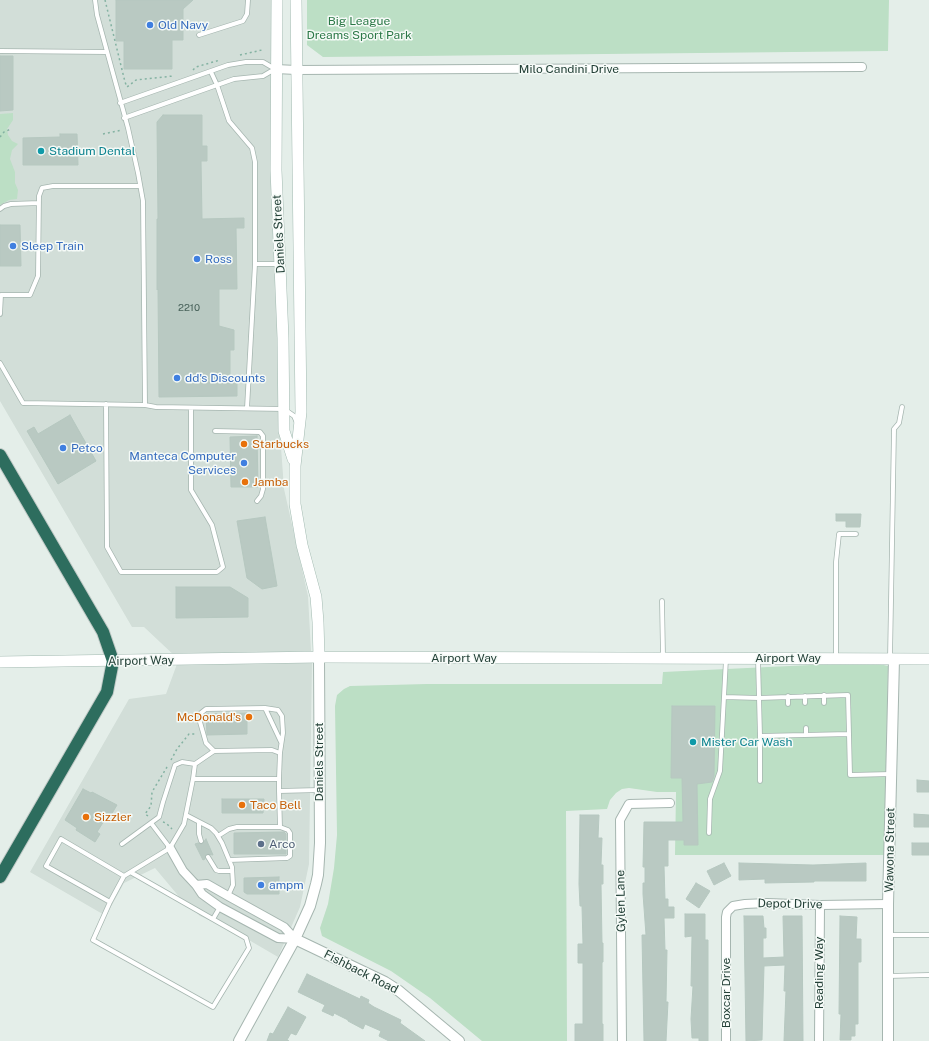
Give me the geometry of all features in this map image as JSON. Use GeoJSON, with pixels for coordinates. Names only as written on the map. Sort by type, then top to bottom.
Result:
{"type":"FeatureCollection","features":[{"type":"Feature","properties":{"kind":"highway"},"geometry":{"type":"LineString","coordinates":[[0,455],[102,632],[113,661],[107,692],[0,877]]}},
{"type":"Feature","properties":{"kind":"main road","name":"Daniels Street"},"geometry":{"type":"LineString","coordinates":[[277,0],[276,170],[284,431],[294,466]]}},
{"type":"Feature","properties":{"kind":"main road","name":"Daniels Street"},"geometry":{"type":"LineString","coordinates":[[296,0],[300,412],[294,466],[295,504],[302,545],[316,596],[319,658]]}},
{"type":"Feature","properties":{"kind":"main road","name":"Airport Way"},"geometry":{"type":"LineString","coordinates":[[0,662],[319,658],[929,659]]}},
{"type":"Feature","properties":{"kind":"street","name":"Milo Candini Drive"},"geometry":{"type":"LineString","coordinates":[[276,69],[862,67]]}},
{"type":"Feature","properties":{"kind":"street","name":"Daniels Street"},"geometry":{"type":"LineString","coordinates":[[239,1041],[295,939],[310,906],[318,875],[320,843],[319,658]]}},
{"type":"Feature","properties":{"kind":"street","name":"Wawona Street"},"geometry":{"type":"LineString","coordinates":[[888,1041],[888,904],[892,774],[892,659]]}},
{"type":"Feature","properties":{"kind":"street","name":"Gylen Lane"},"geometry":{"type":"LineString","coordinates":[[622,1041],[620,820],[629,804],[670,804]]}},
{"type":"Feature","properties":{"kind":"street","name":"Fishback Road"},"geometry":{"type":"LineString","coordinates":[[170,848],[183,871],[202,894],[220,907],[278,938],[295,939]]}},
{"type":"Feature","properties":{"kind":"street","name":"Fishback Road"},"geometry":{"type":"LineString","coordinates":[[196,885],[207,884],[284,928],[295,939],[385,982],[399,991],[459,1041]]}},
{"type":"Feature","properties":{"kind":"street","name":"Depot Drive"},"geometry":{"type":"LineString","coordinates":[[726,945],[726,917],[727,912],[733,906],[752,904],[888,904]]}},
{"type":"Feature","properties":{"kind":"street","name":"Reading Way"},"geometry":{"type":"LineString","coordinates":[[819,1041],[820,905]]}},
{"type":"Feature","properties":{"kind":"street","name":"Boxcar Drive"},"geometry":{"type":"LineString","coordinates":[[726,945],[726,1041]]}},
{"type":"Feature","properties":{"kind":"lane"},"geometry":{"type":"LineString","coordinates":[[95,0],[97,15],[124,118],[128,128],[143,201],[145,404]]}},
{"type":"Feature","properties":{"kind":"lane"},"geometry":{"type":"LineString","coordinates":[[199,35],[243,21],[247,14],[248,0]]}},
{"type":"Feature","properties":{"kind":"lane"},"geometry":{"type":"LineString","coordinates":[[0,51],[107,52]]}},
{"type":"Feature","properties":{"kind":"lane"},"geometry":{"type":"LineString","coordinates":[[120,103],[228,65],[246,62],[263,62],[276,69]]}},
{"type":"Feature","properties":{"kind":"lane"},"geometry":{"type":"LineString","coordinates":[[124,118],[234,79],[263,76],[276,69]]}},
{"type":"Feature","properties":{"kind":"lane"},"geometry":{"type":"LineString","coordinates":[[211,72],[229,121],[252,148],[255,162],[255,264],[247,408]]}},
{"type":"Feature","properties":{"kind":"lane"},"geometry":{"type":"LineString","coordinates":[[0,314],[1,295],[30,295],[38,276],[39,196],[42,188],[53,186],[140,186]]}},
{"type":"Feature","properties":{"kind":"lane"},"geometry":{"type":"LineString","coordinates":[[0,209],[11,204],[39,203]]}},
{"type":"Feature","properties":{"kind":"lane"},"geometry":{"type":"LineString","coordinates":[[255,264],[280,264]]}},
{"type":"Feature","properties":{"kind":"lane"},"geometry":{"type":"LineString","coordinates":[[0,363],[23,403],[145,404],[156,407],[284,409],[294,416],[299,429]]}},
{"type":"Feature","properties":{"kind":"lane"},"geometry":{"type":"LineString","coordinates":[[106,404],[107,547],[122,572],[217,572],[223,567],[212,525],[191,490],[191,408]]}},
{"type":"Feature","properties":{"kind":"lane"},"geometry":{"type":"LineString","coordinates":[[892,659],[894,429],[899,423],[902,406]]}},
{"type":"Feature","properties":{"kind":"lane"},"geometry":{"type":"LineString","coordinates":[[215,431],[260,432],[263,436],[263,489],[261,496],[257,501]]}},
{"type":"Feature","properties":{"kind":"lane"},"geometry":{"type":"LineString","coordinates":[[836,659],[836,562],[839,534],[856,534]]}},
{"type":"Feature","properties":{"kind":"lane"},"geometry":{"type":"LineString","coordinates":[[662,601],[663,658]]}},
{"type":"Feature","properties":{"kind":"lane"},"geometry":{"type":"LineString","coordinates":[[709,833],[710,799],[720,771],[726,658]]}},
{"type":"Feature","properties":{"kind":"lane"},"geometry":{"type":"LineString","coordinates":[[758,658],[760,781]]}},
{"type":"Feature","properties":{"kind":"lane"},"geometry":{"type":"LineString","coordinates":[[824,695],[824,703]]}},
{"type":"Feature","properties":{"kind":"lane"},"geometry":{"type":"LineString","coordinates":[[724,697],[759,698],[848,695],[850,776],[892,774]]}},
{"type":"Feature","properties":{"kind":"lane"},"geometry":{"type":"LineString","coordinates":[[788,696],[788,704]]}},
{"type":"Feature","properties":{"kind":"lane"},"geometry":{"type":"LineString","coordinates":[[805,696],[805,703]]}},
{"type":"Feature","properties":{"kind":"lane"},"geometry":{"type":"LineString","coordinates":[[264,708],[282,742]]}},
{"type":"Feature","properties":{"kind":"lane"},"geometry":{"type":"LineString","coordinates":[[214,751],[206,743],[200,722],[201,713],[206,709],[264,708],[278,710],[282,716],[282,742],[279,779],[280,827]]}},
{"type":"Feature","properties":{"kind":"lane"},"geometry":{"type":"LineString","coordinates":[[806,728],[806,735]]}},
{"type":"Feature","properties":{"kind":"lane"},"geometry":{"type":"LineString","coordinates":[[788,729],[789,735]]}},
{"type":"Feature","properties":{"kind":"lane"},"geometry":{"type":"LineString","coordinates":[[824,729],[824,735]]}},
{"type":"Feature","properties":{"kind":"lane"},"geometry":{"type":"LineString","coordinates":[[760,736],[849,734]]}},
{"type":"Feature","properties":{"kind":"lane"},"geometry":{"type":"LineString","coordinates":[[122,844],[159,817],[175,765],[182,762],[195,764],[214,751],[272,750],[280,752]]}},
{"type":"Feature","properties":{"kind":"lane"},"geometry":{"type":"LineString","coordinates":[[132,873],[246,938],[249,948],[213,1006],[93,940],[110,902],[124,876],[132,873],[170,848],[184,824],[195,764]]}},
{"type":"Feature","properties":{"kind":"lane"},"geometry":{"type":"LineString","coordinates":[[193,779],[279,779]]}},
{"type":"Feature","properties":{"kind":"lane"},"geometry":{"type":"LineString","coordinates":[[279,791],[320,790]]}},
{"type":"Feature","properties":{"kind":"lane"},"geometry":{"type":"LineString","coordinates":[[186,815],[211,828],[218,836],[229,860],[232,871],[233,885],[228,896]]}},
{"type":"Feature","properties":{"kind":"lane"},"geometry":{"type":"LineString","coordinates":[[199,822],[199,834],[202,841]]}},
{"type":"Feature","properties":{"kind":"lane"},"geometry":{"type":"LineString","coordinates":[[151,823],[170,848]]}},
{"type":"Feature","properties":{"kind":"lane"},"geometry":{"type":"LineString","coordinates":[[218,836],[229,828],[280,827],[288,830],[290,833],[290,856],[287,858],[229,860]]}},
{"type":"Feature","properties":{"kind":"lane"},"geometry":{"type":"LineString","coordinates":[[110,902],[46,866],[61,840],[124,876]]}},
{"type":"Feature","properties":{"kind":"lane"},"geometry":{"type":"LineString","coordinates":[[208,857],[216,870],[232,871]]}},
{"type":"Feature","properties":{"kind":"lane"},"geometry":{"type":"LineString","coordinates":[[214,920],[220,907]]}},
{"type":"Feature","properties":{"kind":"lane"},"geometry":{"type":"LineString","coordinates":[[888,935],[929,935]]}},
{"type":"Feature","properties":{"kind":"lane"},"geometry":{"type":"LineString","coordinates":[[888,976],[929,975]]}},
{"type":"Feature","properties":{"kind":"path"},"geometry":{"type":"LineString","coordinates":[[105,0],[124,82],[127,87],[136,80],[173,76]]}},
{"type":"Feature","properties":{"kind":"path"},"geometry":{"type":"LineString","coordinates":[[240,55],[262,50]]}},
{"type":"Feature","properties":{"kind":"path"},"geometry":{"type":"LineString","coordinates":[[192,71],[196,67],[225,59]]}},
{"type":"Feature","properties":{"kind":"path"},"geometry":{"type":"LineString","coordinates":[[103,134],[128,128]]}},
{"type":"Feature","properties":{"kind":"path"},"geometry":{"type":"LineString","coordinates":[[0,137],[4,132],[11,129]]}},
{"type":"Feature","properties":{"kind":"shaded area"},"geometry":{"type":"Polygon","coordinates":[[[0,0],[273,0],[279,419],[284,489],[308,596],[311,651],[177,658],[144,627],[132,627],[0,401],[0,0]]]}},
{"type":"Feature","properties":{"kind":"shaded area"},"geometry":{"type":"Polygon","coordinates":[[[312,662],[309,864],[300,907],[278,957],[230,929],[200,916],[181,899],[155,868],[124,883],[106,916],[30,872],[129,699],[166,694],[177,664],[312,662]]]}},
{"type":"Feature","properties":{"kind":"green space","name":"Big League Dreams Sport Park"},"geometry":{"type":"Polygon","coordinates":[[[307,0],[889,0],[888,51],[323,57],[307,45],[307,0]]]}},
{"type":"Feature","properties":{"kind":"green space"},"geometry":{"type":"Polygon","coordinates":[[[13,113],[13,120],[7,129],[8,135],[12,141],[18,144],[12,150],[10,159],[15,172],[15,183],[18,190],[17,199],[9,200],[0,205],[0,114],[13,113]]]}},
{"type":"Feature","properties":{"kind":"green space"},"geometry":{"type":"Polygon","coordinates":[[[879,664],[888,666],[884,855],[675,855],[676,792],[657,792],[629,788],[622,789],[610,800],[607,809],[566,811],[567,1041],[482,1041],[430,998],[391,971],[322,936],[320,928],[328,904],[334,868],[337,835],[335,706],[337,695],[350,686],[427,684],[662,684],[663,672],[811,665],[879,664]]]}},
{"type":"Feature","properties":{"kind":"building","name":"Old Navy"},"geometry":{"type":"Polygon","coordinates":[[[116,0],[193,0],[183,9],[183,40],[172,40],[172,69],[124,69],[124,41],[116,41],[116,0]]]}},
{"type":"Feature","properties":{"kind":"building"},"geometry":{"type":"Polygon","coordinates":[[[0,56],[13,56],[13,110],[0,111],[0,56]]]}},
{"type":"Feature","properties":{"kind":"building"},"geometry":{"type":"Polygon","coordinates":[[[163,115],[202,115],[202,146],[207,146],[207,161],[201,161],[202,219],[244,218],[244,228],[236,228],[237,289],[219,289],[219,326],[234,330],[234,350],[230,350],[230,377],[237,379],[237,396],[159,397],[158,289],[157,290],[157,122],[163,115]]]}},
{"type":"Feature","properties":{"kind":"building","name":"Stadium Dental"},"geometry":{"type":"Polygon","coordinates":[[[60,134],[77,134],[78,165],[23,165],[23,138],[60,137],[60,134]]]}},
{"type":"Feature","properties":{"kind":"building"},"geometry":{"type":"Polygon","coordinates":[[[0,225],[20,225],[21,266],[0,266],[0,225]]]}},
{"type":"Feature","properties":{"kind":"building","name":"Petco"},"geometry":{"type":"Polygon","coordinates":[[[70,415],[96,461],[58,484],[27,431],[34,427],[38,434],[70,415]]]}},
{"type":"Feature","properties":{"kind":"building"},"geometry":{"type":"Polygon","coordinates":[[[257,436],[258,487],[231,487],[230,437],[257,436]]]}},
{"type":"Feature","properties":{"kind":"building"},"geometry":{"type":"Polygon","coordinates":[[[836,514],[861,514],[860,527],[846,527],[846,521],[836,521],[836,514]]]}},
{"type":"Feature","properties":{"kind":"building"},"geometry":{"type":"Polygon","coordinates":[[[265,517],[277,586],[262,589],[247,578],[237,521],[265,517]]]}},
{"type":"Feature","properties":{"kind":"building"},"geometry":{"type":"Polygon","coordinates":[[[176,587],[230,587],[248,598],[248,617],[176,618],[176,587]]]}},
{"type":"Feature","properties":{"kind":"building"},"geometry":{"type":"Polygon","coordinates":[[[672,706],[715,706],[714,776],[712,782],[697,784],[698,845],[684,845],[684,840],[668,840],[668,866],[664,866],[665,899],[668,899],[668,907],[674,907],[674,918],[664,918],[665,950],[667,950],[666,1002],[668,1002],[666,1041],[644,1041],[642,935],[646,935],[643,894],[643,883],[645,883],[645,867],[643,867],[644,822],[683,822],[682,778],[671,778],[672,706]]]}},
{"type":"Feature","properties":{"kind":"building"},"geometry":{"type":"Polygon","coordinates":[[[247,713],[247,734],[207,735],[206,714],[247,713]]]}},
{"type":"Feature","properties":{"kind":"building"},"geometry":{"type":"Polygon","coordinates":[[[917,780],[929,781],[929,792],[917,792],[917,780]]]}},
{"type":"Feature","properties":{"kind":"building","name":"Sizzler"},"geometry":{"type":"Polygon","coordinates":[[[83,789],[117,805],[111,815],[109,813],[97,832],[100,834],[95,842],[76,830],[77,828],[65,820],[83,789]]]}},
{"type":"Feature","properties":{"kind":"building"},"geometry":{"type":"Polygon","coordinates":[[[222,799],[264,799],[263,813],[222,813],[222,799]]]}},
{"type":"Feature","properties":{"kind":"building"},"geometry":{"type":"Polygon","coordinates":[[[914,814],[929,815],[929,827],[914,827],[914,814]]]}},
{"type":"Feature","properties":{"kind":"building"},"geometry":{"type":"Polygon","coordinates":[[[580,815],[599,815],[598,838],[602,838],[601,865],[603,865],[603,884],[601,884],[603,943],[603,1041],[575,1041],[575,1024],[583,1024],[583,963],[578,963],[578,944],[583,944],[582,906],[580,906],[579,884],[580,815]]]}},
{"type":"Feature","properties":{"kind":"building","name":"Arco"},"geometry":{"type":"Polygon","coordinates":[[[284,832],[286,834],[286,854],[234,854],[234,833],[284,832]]]}},
{"type":"Feature","properties":{"kind":"building"},"geometry":{"type":"Polygon","coordinates":[[[206,839],[213,855],[207,854],[203,860],[195,844],[202,844],[206,839]]]}},
{"type":"Feature","properties":{"kind":"building"},"geometry":{"type":"Polygon","coordinates":[[[912,843],[929,843],[929,855],[912,855],[912,843]]]}},
{"type":"Feature","properties":{"kind":"building"},"geometry":{"type":"Polygon","coordinates":[[[724,863],[731,876],[714,885],[707,871],[724,863]]]}},
{"type":"Feature","properties":{"kind":"building"},"geometry":{"type":"Polygon","coordinates":[[[739,863],[813,865],[866,863],[866,881],[765,883],[765,879],[739,880],[739,863]]]}},
{"type":"Feature","properties":{"kind":"building","name":"ampm"},"geometry":{"type":"Polygon","coordinates":[[[279,877],[279,894],[247,894],[244,892],[244,878],[279,877]]]}},
{"type":"Feature","properties":{"kind":"building"},"geometry":{"type":"Polygon","coordinates":[[[696,883],[710,891],[699,908],[686,899],[696,883]]]}},
{"type":"Feature","properties":{"kind":"building"},"geometry":{"type":"Polygon","coordinates":[[[685,914],[705,914],[705,940],[708,940],[708,1041],[699,1041],[699,1038],[692,1038],[692,936],[685,937],[685,914]]]}},
{"type":"Feature","properties":{"kind":"building"},"geometry":{"type":"Polygon","coordinates":[[[744,916],[763,916],[764,928],[766,928],[766,938],[763,938],[763,958],[784,957],[783,916],[802,916],[803,1041],[784,1041],[786,991],[784,991],[785,965],[764,966],[762,1040],[746,1041],[744,916]]]}},
{"type":"Feature","properties":{"kind":"building"},"geometry":{"type":"Polygon","coordinates":[[[840,916],[857,917],[856,939],[861,939],[861,962],[858,962],[858,1024],[855,1024],[855,1036],[851,1036],[851,1040],[840,1040],[840,916]]]}},
{"type":"Feature","properties":{"kind":"building"},"geometry":{"type":"Polygon","coordinates":[[[307,974],[360,999],[361,996],[369,1000],[368,1003],[401,1020],[400,1023],[425,1041],[389,1041],[379,1036],[381,1031],[365,1024],[363,1029],[334,1013],[333,1016],[322,1011],[325,1005],[298,992],[307,974]]]}},
{"type":"Feature","properties":{"kind":"building"},"geometry":{"type":"Polygon","coordinates":[[[288,1007],[306,1017],[296,1035],[291,1033],[287,1040],[289,1041],[267,1041],[270,1033],[273,1034],[288,1007]]]}},
{"type":"Feature","properties":{"kind":"place","name":"Old Navy"},"geometry":{"type":"Point","coordinates":[150,25]}},
{"type":"Feature","properties":{"kind":"place","name":"Stadium Dental"},"geometry":{"type":"Point","coordinates":[41,151]}},
{"type":"Feature","properties":{"kind":"place","name":"Sleep Train"},"geometry":{"type":"Point","coordinates":[13,246]}},
{"type":"Feature","properties":{"kind":"place","name":"Ross"},"geometry":{"type":"Point","coordinates":[197,259]}},
{"type":"Feature","properties":{"kind":"place","name":"dd's Discounts"},"geometry":{"type":"Point","coordinates":[177,378]}},
{"type":"Feature","properties":{"kind":"place","name":"Starbucks"},"geometry":{"type":"Point","coordinates":[244,444]}},
{"type":"Feature","properties":{"kind":"place","name":"Petco"},"geometry":{"type":"Point","coordinates":[63,448]}},
{"type":"Feature","properties":{"kind":"place","name":"Manteca Computer Services"},"geometry":{"type":"Point","coordinates":[244,463]}},
{"type":"Feature","properties":{"kind":"place","name":"Jamba"},"geometry":{"type":"Point","coordinates":[245,482]}},
{"type":"Feature","properties":{"kind":"place","name":"McDonald's"},"geometry":{"type":"Point","coordinates":[249,717]}},
{"type":"Feature","properties":{"kind":"place","name":"Mister Car Wash"},"geometry":{"type":"Point","coordinates":[693,742]}},
{"type":"Feature","properties":{"kind":"place","name":"Taco Bell"},"geometry":{"type":"Point","coordinates":[242,805]}},
{"type":"Feature","properties":{"kind":"place","name":"Sizzler"},"geometry":{"type":"Point","coordinates":[86,817]}},
{"type":"Feature","properties":{"kind":"place","name":"Arco"},"geometry":{"type":"Point","coordinates":[261,844]}},
{"type":"Feature","properties":{"kind":"place","name":"ampm"},"geometry":{"type":"Point","coordinates":[261,885]}}]}
